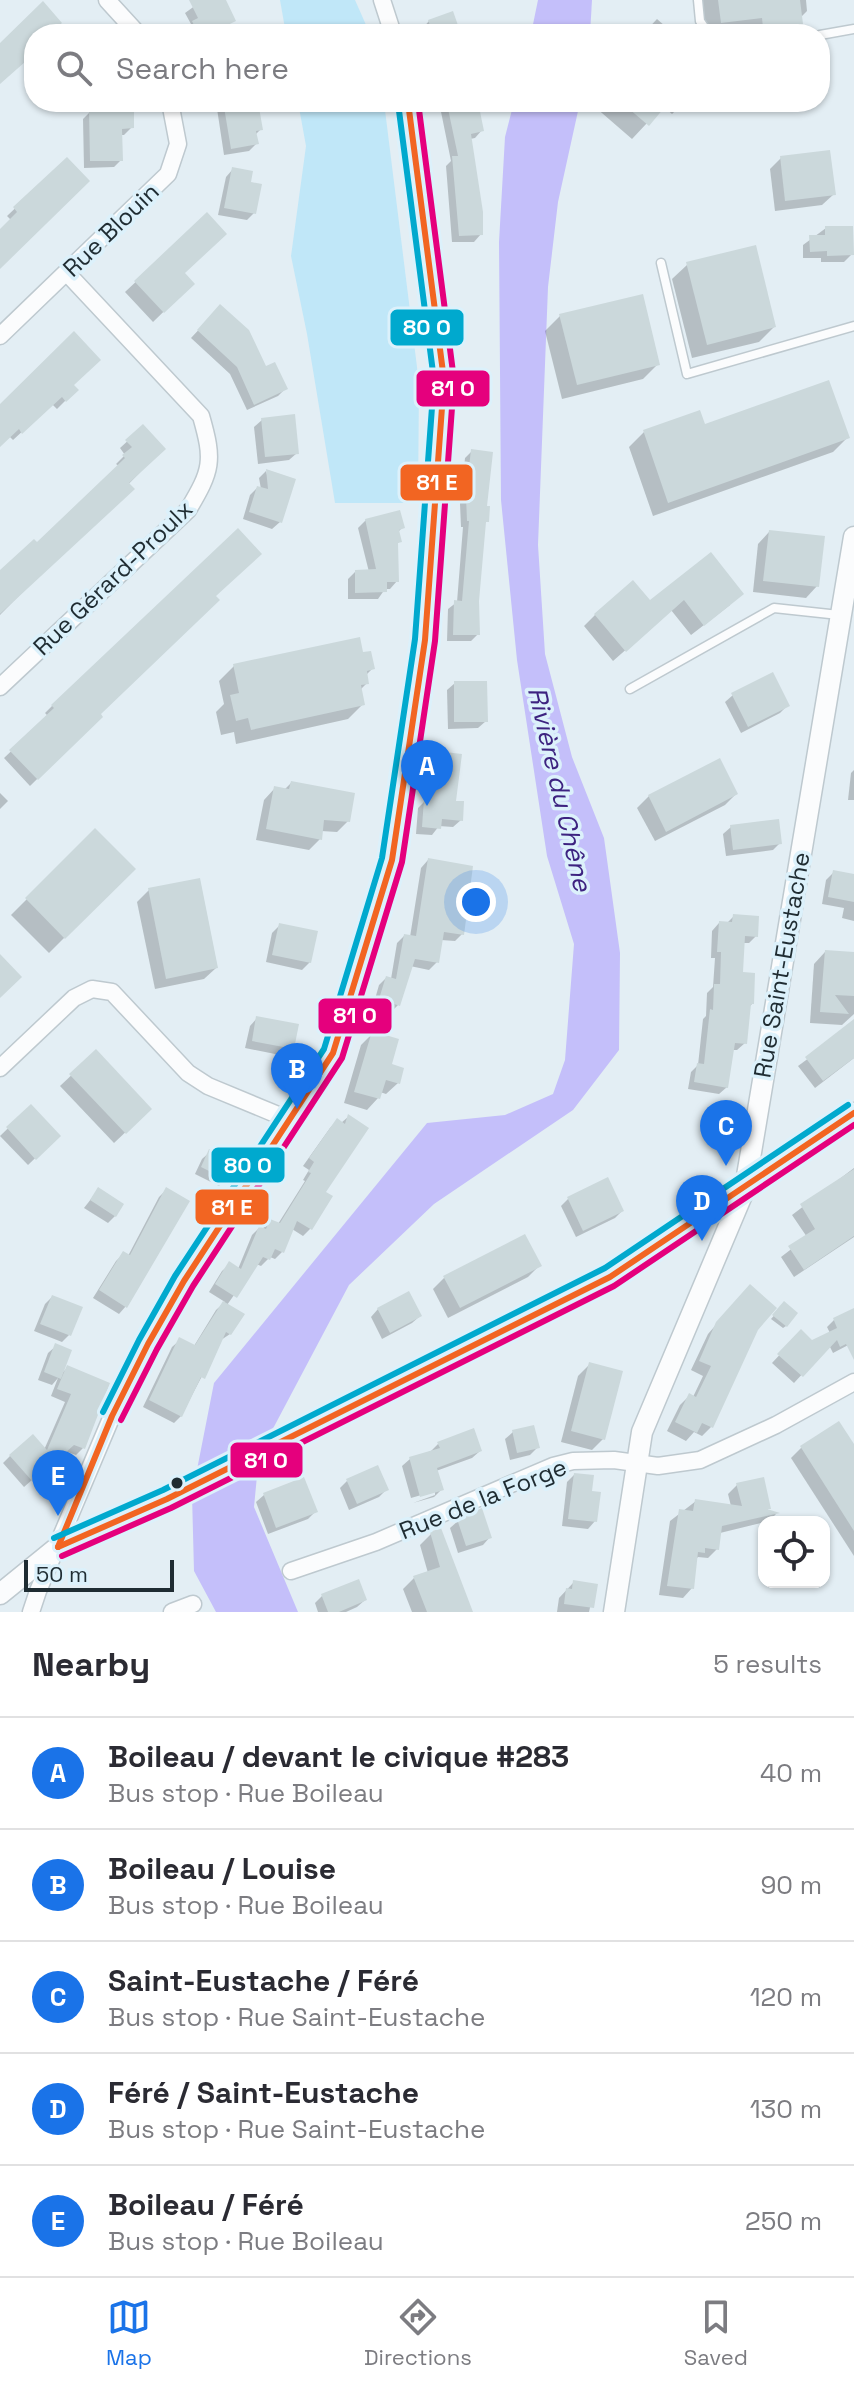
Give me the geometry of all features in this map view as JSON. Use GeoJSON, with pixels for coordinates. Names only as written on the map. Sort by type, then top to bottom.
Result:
{"type":"FeatureCollection","features":[{"type":"Feature","properties":{"kind":"street"},"geometry":{"type":"LineString","coordinates":[[107,0],[129,24]]}},
{"type":"Feature","properties":{"kind":"street"},"geometry":{"type":"LineString","coordinates":[[382,0],[390,24]]}},
{"type":"Feature","properties":{"kind":"street","name":"Rue Blouin"},"geometry":{"type":"LineString","coordinates":[[0,336],[168,174],[178,144],[172,112]]}},
{"type":"Feature","properties":{"kind":"street"},"geometry":{"type":"LineString","coordinates":[[31,1612],[112,1416],[148,1344],[184,1281],[333,1053],[392,860],[425,640],[444,380],[409,112]]}},
{"type":"Feature","properties":{"kind":"street","name":"Rue Gérard-Proulx"},"geometry":{"type":"LineString","coordinates":[[0,687],[188,510],[207,480],[210,446],[201,416],[67,273]]}},
{"type":"Feature","properties":{"kind":"street","name":"Rue Saint-Eustache"},"geometry":{"type":"LineString","coordinates":[[614,1612],[642,1432],[745,1188],[854,537]]}},
{"type":"Feature","properties":{"kind":"street"},"geometry":{"type":"LineString","coordinates":[[0,1068],[74,998],[92,989],[112,992],[188,1073],[208,1086],[290,1120]]}},
{"type":"Feature","properties":{"kind":"street"},"geometry":{"type":"LineString","coordinates":[[0,1594],[58,1547],[167,1499],[610,1277],[854,1113]]}},
{"type":"Feature","properties":{"kind":"street","name":"Rue de la Forge"},"geometry":{"type":"LineString","coordinates":[[291,1571],[376,1542],[553,1466],[573,1461],[658,1466],[700,1460],[776,1425],[854,1382]]}},
{"type":"Feature","properties":{"kind":"street"},"geometry":{"type":"LineString","coordinates":[[172,1612],[193,1604]]}},
{"type":"Feature","properties":{"kind":"lane"},"geometry":{"type":"LineString","coordinates":[[698,0],[702,24]]}},
{"type":"Feature","properties":{"kind":"lane"},"geometry":{"type":"LineString","coordinates":[[830,33],[854,29]]}},
{"type":"Feature","properties":{"kind":"lane"},"geometry":{"type":"LineString","coordinates":[[661,263],[687,374],[854,326]]}},
{"type":"Feature","properties":{"kind":"lane"},"geometry":{"type":"LineString","coordinates":[[630,689],[774,608],[841,615]]}},
{"type":"Feature","properties":{"kind":"shaded area"},"geometry":{"type":"Polygon","coordinates":[[[280,0],[355,0],[366,24],[284,24],[280,0]]]}},
{"type":"Feature","properties":{"kind":"shaded area"},"geometry":{"type":"Polygon","coordinates":[[[300,112],[385,112],[419,383],[418,503],[335,503],[291,256],[306,146],[300,112]]]}},
{"type":"Feature","properties":{"kind":"water"},"geometry":{"type":"Polygon","coordinates":[[[538,0],[592,0],[591,24],[533,24],[538,0]]]}},
{"type":"Feature","properties":{"kind":"water","name":"Rivière du Chêne"},"geometry":{"type":"Polygon","coordinates":[[[511,112],[578,112],[558,202],[548,287],[538,545],[545,654],[572,757],[604,838],[620,953],[619,1050],[573,1110],[434,1204],[349,1285],[259,1455],[254,1507],[298,1612],[216,1612],[194,1571],[192,1495],[214,1383],[427,1123],[505,1115],[553,1094],[565,1060],[574,944],[547,856],[517,660],[501,500],[499,242],[505,137],[511,112]]]}},
{"type":"Feature","properties":{"kind":"building"},"geometry":{"type":"Polygon","coordinates":[[[189,0],[226,0],[236,21],[230,24],[193,24],[192,21],[198,18],[189,0]]]}},
{"type":"Feature","properties":{"kind":"building"},"geometry":{"type":"Polygon","coordinates":[[[718,0],[800,0],[803,24],[763,24],[762,18],[721,23],[718,0]]]}},
{"type":"Feature","properties":{"kind":"building"},"geometry":{"type":"Polygon","coordinates":[[[43,1],[62,23],[24,24],[24,63],[0,84],[0,43],[43,1]]]}},
{"type":"Feature","properties":{"kind":"building"},"geometry":{"type":"Polygon","coordinates":[[[453,11],[458,24],[429,24],[428,20],[453,11]]]}},
{"type":"Feature","properties":{"kind":"building"},"geometry":{"type":"Polygon","coordinates":[[[89,112],[134,112],[134,128],[122,129],[123,161],[90,161],[89,112]]]}},
{"type":"Feature","properties":{"kind":"building"},"geometry":{"type":"Polygon","coordinates":[[[225,112],[260,112],[263,130],[256,131],[259,144],[231,149],[225,112]]]}},
{"type":"Feature","properties":{"kind":"building"},"geometry":{"type":"Polygon","coordinates":[[[449,112],[480,112],[484,131],[471,134],[483,212],[483,235],[459,236],[452,156],[458,156],[449,112]]]}},
{"type":"Feature","properties":{"kind":"building"},"geometry":{"type":"Polygon","coordinates":[[[633,112],[661,112],[649,126],[633,112]]]}},
{"type":"Feature","properties":{"kind":"building"},"geometry":{"type":"Polygon","coordinates":[[[830,150],[836,195],[785,201],[780,156],[830,150]]]}},
{"type":"Feature","properties":{"kind":"building"},"geometry":{"type":"Polygon","coordinates":[[[67,157],[90,181],[0,269],[0,229],[17,212],[13,207],[67,157]]]}},
{"type":"Feature","properties":{"kind":"building"},"geometry":{"type":"Polygon","coordinates":[[[232,167],[253,171],[251,182],[262,184],[256,214],[224,208],[232,167]]]}},
{"type":"Feature","properties":{"kind":"building"},"geometry":{"type":"Polygon","coordinates":[[[207,212],[227,234],[185,273],[195,284],[164,313],[134,281],[207,212]]]}},
{"type":"Feature","properties":{"kind":"building"},"geometry":{"type":"Polygon","coordinates":[[[825,226],[853,226],[854,255],[827,256],[827,251],[810,252],[809,235],[825,235],[825,226]]]}},
{"type":"Feature","properties":{"kind":"building"},"geometry":{"type":"Polygon","coordinates":[[[756,245],[776,327],[707,345],[686,262],[756,245]]]}},
{"type":"Feature","properties":{"kind":"building"},"geometry":{"type":"Polygon","coordinates":[[[643,294],[660,365],[577,385],[559,314],[643,294]]]}},
{"type":"Feature","properties":{"kind":"building"},"geometry":{"type":"Polygon","coordinates":[[[220,304],[249,330],[266,366],[275,362],[288,389],[254,405],[237,367],[197,330],[220,304]]]}},
{"type":"Feature","properties":{"kind":"building"},"geometry":{"type":"Polygon","coordinates":[[[74,331],[101,360],[74,385],[79,390],[66,402],[62,397],[22,434],[19,429],[0,447],[0,404],[74,331]]]}},
{"type":"Feature","properties":{"kind":"building"},"geometry":{"type":"Polygon","coordinates":[[[829,380],[850,438],[668,503],[643,430],[700,410],[705,424],[829,380]]]}},
{"type":"Feature","properties":{"kind":"building"},"geometry":{"type":"Polygon","coordinates":[[[295,414],[299,454],[265,457],[261,418],[295,414]]]}},
{"type":"Feature","properties":{"kind":"building"},"geometry":{"type":"Polygon","coordinates":[[[143,424],[166,449],[129,483],[135,489],[0,614],[0,570],[34,539],[37,542],[125,458],[122,455],[132,447],[125,440],[143,424]]]}},
{"type":"Feature","properties":{"kind":"building"},"geometry":{"type":"Polygon","coordinates":[[[471,449],[493,452],[487,506],[490,506],[489,522],[486,522],[479,601],[480,635],[453,635],[454,600],[462,601],[471,449]]]}},
{"type":"Feature","properties":{"kind":"building"},"geometry":{"type":"Polygon","coordinates":[[[266,469],[296,479],[282,523],[249,512],[257,486],[268,489],[266,469]]]}},
{"type":"Feature","properties":{"kind":"building"},"geometry":{"type":"Polygon","coordinates":[[[400,510],[405,528],[399,530],[402,542],[398,543],[399,582],[387,582],[387,592],[355,593],[355,570],[376,569],[365,519],[400,510]]]}},
{"type":"Feature","properties":{"kind":"building"},"geometry":{"type":"Polygon","coordinates":[[[238,528],[262,554],[216,596],[220,600],[101,714],[103,717],[38,780],[9,750],[54,708],[51,705],[238,528]]]}},
{"type":"Feature","properties":{"kind":"building"},"geometry":{"type":"Polygon","coordinates":[[[769,530],[825,536],[819,587],[763,581],[769,530]]]}},
{"type":"Feature","properties":{"kind":"building"},"geometry":{"type":"Polygon","coordinates":[[[711,552],[744,594],[704,626],[684,600],[626,652],[594,614],[633,580],[650,600],[711,552]]]}},
{"type":"Feature","properties":{"kind":"building"},"geometry":{"type":"Polygon","coordinates":[[[360,637],[363,652],[371,651],[375,669],[367,671],[369,684],[361,685],[365,705],[251,730],[248,718],[236,721],[230,695],[239,693],[233,664],[360,637]]]}},
{"type":"Feature","properties":{"kind":"building"},"geometry":{"type":"Polygon","coordinates":[[[773,672],[790,706],[748,727],[731,693],[773,672]]]}},
{"type":"Feature","properties":{"kind":"building"},"geometry":{"type":"Polygon","coordinates":[[[454,681],[487,681],[488,722],[454,722],[454,681]]]}},
{"type":"Feature","properties":{"kind":"building"},"geometry":{"type":"Polygon","coordinates":[[[436,751],[462,754],[456,801],[464,801],[463,821],[442,819],[441,829],[422,827],[424,799],[430,799],[436,751]]]}},
{"type":"Feature","properties":{"kind":"building"},"geometry":{"type":"Polygon","coordinates":[[[720,758],[738,794],[666,832],[648,795],[720,758]]]}},
{"type":"Feature","properties":{"kind":"building"},"geometry":{"type":"Polygon","coordinates":[[[291,781],[355,793],[350,822],[324,820],[322,840],[266,829],[274,786],[289,789],[291,781]]]}},
{"type":"Feature","properties":{"kind":"building"},"geometry":{"type":"Polygon","coordinates":[[[779,819],[782,844],[733,850],[730,825],[779,819]]]}},
{"type":"Feature","properties":{"kind":"building"},"geometry":{"type":"Polygon","coordinates":[[[95,828],[136,869],[65,939],[25,898],[95,828]]]}},
{"type":"Feature","properties":{"kind":"building"},"geometry":{"type":"Polygon","coordinates":[[[428,858],[473,866],[464,935],[444,932],[439,963],[415,959],[400,1006],[379,999],[386,976],[396,979],[404,934],[416,936],[428,858]]]}},
{"type":"Feature","properties":{"kind":"building"},"geometry":{"type":"Polygon","coordinates":[[[833,870],[854,874],[854,902],[828,897],[833,870]]]}},
{"type":"Feature","properties":{"kind":"building"},"geometry":{"type":"Polygon","coordinates":[[[200,878],[218,968],[166,979],[148,888],[200,878]]]}},
{"type":"Feature","properties":{"kind":"building"},"geometry":{"type":"Polygon","coordinates":[[[733,914],[759,916],[758,937],[745,936],[743,972],[755,973],[754,1004],[751,1004],[747,1044],[735,1043],[728,1088],[694,1082],[697,1063],[704,1064],[714,984],[720,984],[721,952],[717,952],[719,921],[732,922],[733,914]]]}},
{"type":"Feature","properties":{"kind":"building"},"geometry":{"type":"Polygon","coordinates":[[[279,923],[318,931],[311,963],[272,955],[279,923]]]}},
{"type":"Feature","properties":{"kind":"building"},"geometry":{"type":"Polygon","coordinates":[[[825,950],[854,952],[854,996],[835,995],[849,1014],[820,1012],[825,950]]]}},
{"type":"Feature","properties":{"kind":"building"},"geometry":{"type":"Polygon","coordinates":[[[0,954],[22,977],[0,998],[0,954]]]}},
{"type":"Feature","properties":{"kind":"building"},"geometry":{"type":"Polygon","coordinates":[[[256,1016],[299,1024],[294,1049],[252,1041],[256,1016]]]}},
{"type":"Feature","properties":{"kind":"building"},"geometry":{"type":"Polygon","coordinates":[[[854,1019],[854,1058],[823,1081],[805,1057],[854,1019]]]}},
{"type":"Feature","properties":{"kind":"building"},"geometry":{"type":"Polygon","coordinates":[[[372,1031],[399,1039],[392,1064],[404,1068],[400,1084],[386,1080],[380,1099],[354,1092],[372,1031]]]}},
{"type":"Feature","properties":{"kind":"building"},"geometry":{"type":"Polygon","coordinates":[[[96,1049],[152,1109],[126,1134],[69,1074],[96,1049]]]}},
{"type":"Feature","properties":{"kind":"building"},"geometry":{"type":"Polygon","coordinates":[[[31,1104],[61,1136],[36,1160],[6,1127],[31,1104]]]}},
{"type":"Feature","properties":{"kind":"building"},"geometry":{"type":"Polygon","coordinates":[[[348,1114],[369,1128],[326,1192],[333,1196],[312,1230],[297,1221],[284,1253],[275,1249],[270,1260],[263,1257],[237,1298],[215,1284],[229,1261],[241,1269],[259,1226],[266,1229],[270,1219],[280,1223],[311,1173],[308,1172],[314,1162],[309,1158],[337,1118],[345,1124],[348,1114]]]}},
{"type":"Feature","properties":{"kind":"building"},"geometry":{"type":"Polygon","coordinates":[[[209,1149],[236,1163],[227,1180],[201,1167],[209,1149]]]}},
{"type":"Feature","properties":{"kind":"building"},"geometry":{"type":"Polygon","coordinates":[[[854,1169],[854,1236],[804,1270],[788,1246],[815,1229],[800,1204],[854,1169]]]}},
{"type":"Feature","properties":{"kind":"building"},"geometry":{"type":"Polygon","coordinates":[[[608,1177],[624,1211],[583,1231],[567,1197],[608,1177]]]}},
{"type":"Feature","properties":{"kind":"building"},"geometry":{"type":"Polygon","coordinates":[[[98,1187],[124,1204],[116,1217],[90,1200],[98,1187]]]}},
{"type":"Feature","properties":{"kind":"building"},"geometry":{"type":"Polygon","coordinates":[[[166,1187],[190,1201],[127,1308],[99,1290],[123,1251],[130,1255],[166,1187]]]}},
{"type":"Feature","properties":{"kind":"building"},"geometry":{"type":"Polygon","coordinates":[[[525,1234],[542,1266],[460,1308],[443,1276],[525,1234]]]}},
{"type":"Feature","properties":{"kind":"building"},"geometry":{"type":"Polygon","coordinates":[[[750,1284],[777,1308],[758,1330],[713,1428],[702,1423],[697,1433],[675,1422],[689,1393],[696,1397],[711,1366],[699,1361],[716,1322],[750,1284]]]}},
{"type":"Feature","properties":{"kind":"building"},"geometry":{"type":"Polygon","coordinates":[[[409,1291],[422,1316],[390,1333],[377,1308],[409,1291]]]}},
{"type":"Feature","properties":{"kind":"building"},"geometry":{"type":"Polygon","coordinates":[[[52,1295],[83,1307],[71,1336],[40,1324],[52,1295]]]}},
{"type":"Feature","properties":{"kind":"building"},"geometry":{"type":"Polygon","coordinates":[[[223,1301],[245,1314],[231,1335],[226,1332],[205,1379],[201,1377],[182,1417],[149,1400],[179,1337],[195,1345],[223,1301]]]}},
{"type":"Feature","properties":{"kind":"building"},"geometry":{"type":"Polygon","coordinates":[[[784,1301],[798,1313],[787,1327],[772,1315],[784,1301]]]}},
{"type":"Feature","properties":{"kind":"building"},"geometry":{"type":"Polygon","coordinates":[[[854,1308],[854,1360],[846,1344],[840,1347],[837,1340],[803,1377],[777,1354],[801,1329],[812,1340],[837,1328],[833,1318],[854,1308]]]}},
{"type":"Feature","properties":{"kind":"building"},"geometry":{"type":"Polygon","coordinates":[[[55,1343],[72,1350],[61,1379],[44,1372],[55,1343]]]}},
{"type":"Feature","properties":{"kind":"building"},"geometry":{"type":"Polygon","coordinates":[[[589,1362],[623,1371],[605,1440],[571,1431],[589,1362]]]}},
{"type":"Feature","properties":{"kind":"building"},"geometry":{"type":"Polygon","coordinates":[[[67,1365],[110,1383],[85,1449],[74,1445],[33,1482],[9,1455],[33,1434],[47,1450],[71,1394],[57,1389],[67,1365]]]}},
{"type":"Feature","properties":{"kind":"building"},"geometry":{"type":"Polygon","coordinates":[[[839,1421],[854,1444],[854,1531],[800,1446],[839,1421]]]}},
{"type":"Feature","properties":{"kind":"building"},"geometry":{"type":"Polygon","coordinates":[[[534,1425],[540,1448],[517,1453],[512,1430],[534,1425]]]}},
{"type":"Feature","properties":{"kind":"building"},"geometry":{"type":"Polygon","coordinates":[[[474,1428],[482,1451],[437,1468],[444,1490],[420,1497],[409,1457],[440,1448],[437,1442],[474,1428]]]}},
{"type":"Feature","properties":{"kind":"building"},"geometry":{"type":"Polygon","coordinates":[[[378,1465],[389,1490],[357,1504],[346,1479],[378,1465]]]}},
{"type":"Feature","properties":{"kind":"building"},"geometry":{"type":"Polygon","coordinates":[[[574,1473],[594,1475],[592,1491],[601,1492],[597,1522],[568,1519],[574,1473]]]}},
{"type":"Feature","properties":{"kind":"building"},"geometry":{"type":"Polygon","coordinates":[[[304,1477],[318,1512],[276,1528],[263,1493],[304,1477]]]}},
{"type":"Feature","properties":{"kind":"building"},"geometry":{"type":"Polygon","coordinates":[[[764,1477],[771,1509],[767,1509],[780,1513],[722,1526],[719,1550],[705,1548],[705,1553],[698,1552],[694,1589],[667,1586],[679,1509],[693,1511],[695,1499],[742,1506],[736,1483],[764,1477]]]}},
{"type":"Feature","properties":{"kind":"building"},"geometry":{"type":"Polygon","coordinates":[[[482,1508],[492,1538],[466,1546],[457,1519],[482,1508]]]}},
{"type":"Feature","properties":{"kind":"building"},"geometry":{"type":"Polygon","coordinates":[[[441,1528],[473,1612],[427,1612],[413,1576],[440,1567],[430,1532],[441,1528]]]}},
{"type":"Feature","properties":{"kind":"building"},"geometry":{"type":"Polygon","coordinates":[[[359,1579],[367,1600],[339,1612],[328,1612],[321,1594],[359,1579]]]}},
{"type":"Feature","properties":{"kind":"building"},"geometry":{"type":"Polygon","coordinates":[[[573,1580],[598,1584],[594,1608],[564,1604],[566,1588],[572,1589],[573,1580]]]}},
{"type":"Feature","properties":{"kind":"transit line"},"geometry":{"type":"LineString","coordinates":[[103,1412],[175,1276],[324,1049],[382,858],[415,639],[434,380],[399,112]]}},
{"type":"Feature","properties":{"kind":"transit line"},"geometry":{"type":"LineString","coordinates":[[58,1547],[112,1416],[148,1344],[184,1281],[333,1053],[392,860],[425,640],[444,380],[409,112]]}},
{"type":"Feature","properties":{"kind":"transit line"},"geometry":{"type":"LineString","coordinates":[[121,1420],[193,1286],[342,1058],[402,862],[435,641],[454,380],[419,112]]}},
{"type":"Feature","properties":{"kind":"transit line"},"geometry":{"type":"LineString","coordinates":[[54,1538],[163,1490],[605,1268],[848,1105]]}},
{"type":"Feature","properties":{"kind":"transit line"},"geometry":{"type":"LineString","coordinates":[[58,1547],[167,1499],[610,1277],[854,1113]]}},
{"type":"Feature","properties":{"kind":"transit line"},"geometry":{"type":"LineString","coordinates":[[62,1556],[171,1508],[614,1286],[854,1125]]}},
{"type":"Feature","properties":{"kind":"place","name":"Boileau / devant le civique #283"},"geometry":{"type":"Point","coordinates":[427,806]}},
{"type":"Feature","properties":{"kind":"place","name":"Boileau / Louise"},"geometry":{"type":"Point","coordinates":[297,1109]}},
{"type":"Feature","properties":{"kind":"place","name":"Saint-Eustache / Féré"},"geometry":{"type":"Point","coordinates":[726,1166]}},
{"type":"Feature","properties":{"kind":"place","name":"Féré / Saint-Eustache"},"geometry":{"type":"Point","coordinates":[702,1241]}},
{"type":"Feature","properties":{"kind":"place","name":"Boileau / Féré"},"geometry":{"type":"Point","coordinates":[58,1516]}}]}
